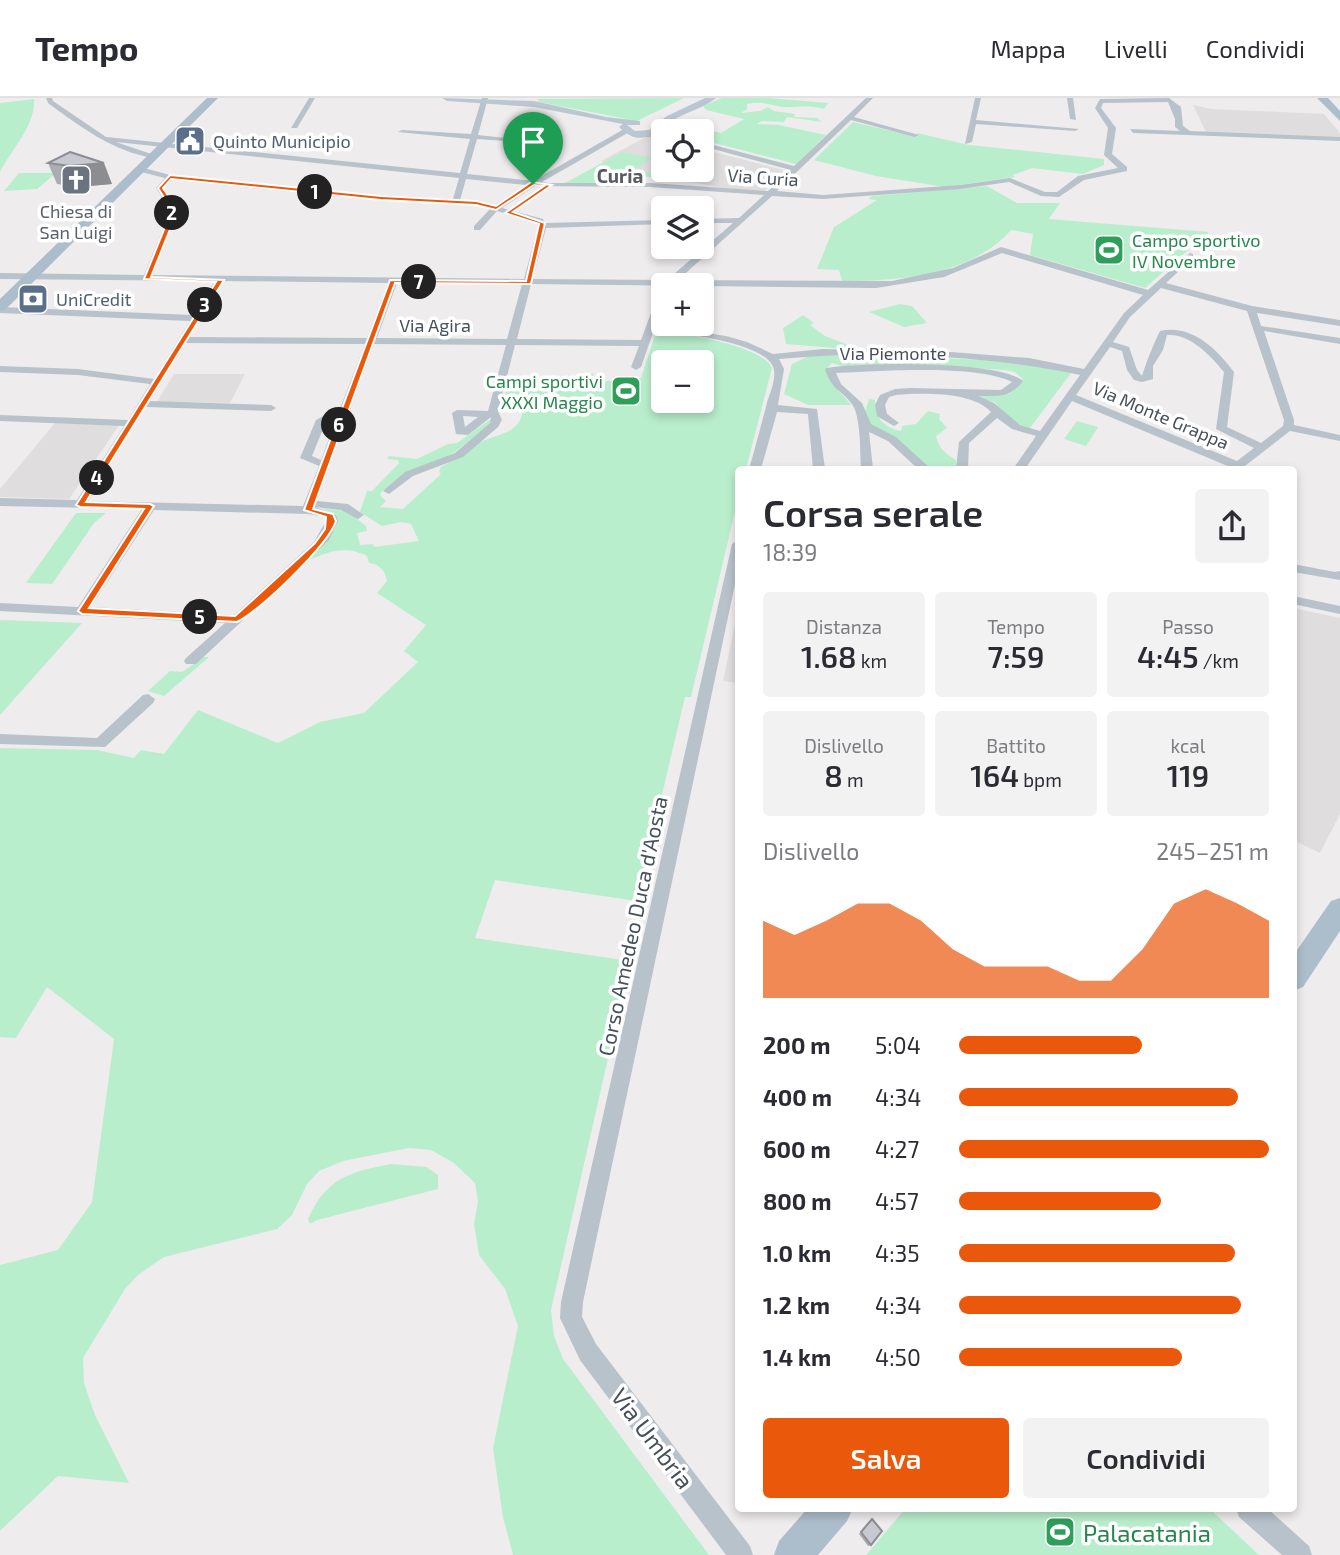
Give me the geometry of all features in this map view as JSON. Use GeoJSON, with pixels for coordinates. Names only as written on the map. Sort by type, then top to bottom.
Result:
{"type":"FeatureCollection","features":[{"type":"Feature","properties":{"kind":"main road"},"geometry":{"type":"LineString","coordinates":[[0,309],[213,98]]}},
{"type":"Feature","properties":{"kind":"main road"},"geometry":{"type":"LineString","coordinates":[[447,98],[534,104],[650,128],[694,98]]}},
{"type":"Feature","properties":{"kind":"main road"},"geometry":{"type":"LineString","coordinates":[[606,120],[627,130],[650,128],[712,98]]}},
{"type":"Feature","properties":{"kind":"main road"},"geometry":{"type":"LineString","coordinates":[[1331,101],[1340,118]]}},
{"type":"Feature","properties":{"kind":"main road"},"geometry":{"type":"LineString","coordinates":[[1297,973],[1340,909]]}},
{"type":"Feature","properties":{"kind":"main road"},"geometry":{"type":"LineString","coordinates":[[793,1555],[831,1512]]}},
{"type":"Feature","properties":{"kind":"street"},"geometry":{"type":"LineString","coordinates":[[49,98],[60,109],[106,139],[135,154],[153,156]]}},
{"type":"Feature","properties":{"kind":"street"},"geometry":{"type":"LineString","coordinates":[[294,126],[312,98]]}},
{"type":"Feature","properties":{"kind":"street"},"geometry":{"type":"LineString","coordinates":[[683,273],[870,98]]}},
{"type":"Feature","properties":{"kind":"street"},"geometry":{"type":"LineString","coordinates":[[968,142],[978,98]]}},
{"type":"Feature","properties":{"kind":"street"},"geometry":{"type":"LineString","coordinates":[[1070,98],[1074,119]]}},
{"type":"Feature","properties":{"kind":"street"},"geometry":{"type":"LineString","coordinates":[[1161,98],[1170,100],[1181,129],[1188,133]]}},
{"type":"Feature","properties":{"kind":"street","name":"Via Curia"},"geometry":{"type":"LineString","coordinates":[[106,139],[549,185],[650,185],[831,197],[1010,180],[1044,194],[1059,195],[1081,178],[1124,169],[1108,155],[1111,125],[1099,109],[1098,102],[1161,98]]}},
{"type":"Feature","properties":{"kind":"street"},"geometry":{"type":"LineString","coordinates":[[1176,98],[1180,112],[1177,117]]}},
{"type":"Feature","properties":{"kind":"street"},"geometry":{"type":"LineString","coordinates":[[456,201],[485,99]]}},
{"type":"Feature","properties":{"kind":"street"},"geometry":{"type":"LineString","coordinates":[[850,118],[915,135]]}},
{"type":"Feature","properties":{"kind":"street"},"geometry":{"type":"LineString","coordinates":[[972,122],[1076,129]]}},
{"type":"Feature","properties":{"kind":"street"},"geometry":{"type":"LineString","coordinates":[[625,144],[650,128]]}},
{"type":"Feature","properties":{"kind":"street"},"geometry":{"type":"LineString","coordinates":[[477,228],[496,208],[627,130]]}},
{"type":"Feature","properties":{"kind":"street"},"geometry":{"type":"LineString","coordinates":[[1133,131],[1340,139]]}},
{"type":"Feature","properties":{"kind":"street"},"geometry":{"type":"LineString","coordinates":[[402,132],[521,140]]}},
{"type":"Feature","properties":{"kind":"street"},"geometry":{"type":"LineString","coordinates":[[121,146],[132,142]]}},
{"type":"Feature","properties":{"kind":"street"},"geometry":{"type":"LineString","coordinates":[[714,148],[797,169]]}},
{"type":"Feature","properties":{"kind":"street"},"geometry":{"type":"LineString","coordinates":[[531,197],[608,153]]}},
{"type":"Feature","properties":{"kind":"street"},"geometry":{"type":"LineString","coordinates":[[140,169],[170,177],[381,198],[456,201],[496,208],[540,221],[542,226],[513,341],[490,414],[497,420],[471,447],[410,474],[389,491]]}},
{"type":"Feature","properties":{"kind":"street"},"geometry":{"type":"LineString","coordinates":[[147,279],[170,222],[173,207],[160,188],[170,177]]}},
{"type":"Feature","properties":{"kind":"street"},"geometry":{"type":"LineString","coordinates":[[508,213],[520,205]]}},
{"type":"Feature","properties":{"kind":"street"},"geometry":{"type":"LineString","coordinates":[[714,221],[741,220]]}},
{"type":"Feature","properties":{"kind":"street"},"geometry":{"type":"LineString","coordinates":[[542,226],[651,222]]}},
{"type":"Feature","properties":{"kind":"street"},"geometry":{"type":"LineString","coordinates":[[714,287],[891,284],[956,271],[1000,250],[1152,294]]}},
{"type":"Feature","properties":{"kind":"street"},"geometry":{"type":"LineString","coordinates":[[1021,466],[1127,315],[1190,256]]}},
{"type":"Feature","properties":{"kind":"street"},"geometry":{"type":"LineString","coordinates":[[0,268],[34,274]]}},
{"type":"Feature","properties":{"kind":"street"},"geometry":{"type":"LineString","coordinates":[[0,276],[34,274],[147,279],[528,283],[651,287]]}},
{"type":"Feature","properties":{"kind":"street"},"geometry":{"type":"LineString","coordinates":[[80,505],[220,280]]}},
{"type":"Feature","properties":{"kind":"street"},"geometry":{"type":"LineString","coordinates":[[309,507],[393,281]]}},
{"type":"Feature","properties":{"kind":"street"},"geometry":{"type":"LineString","coordinates":[[1162,285],[1251,309],[1340,323]]}},
{"type":"Feature","properties":{"kind":"street"},"geometry":{"type":"LineString","coordinates":[[0,309],[197,318]]}},
{"type":"Feature","properties":{"kind":"street"},"geometry":{"type":"LineString","coordinates":[[1241,466],[1288,427],[1289,420],[1251,309]]}},
{"type":"Feature","properties":{"kind":"street"},"geometry":{"type":"LineString","coordinates":[[636,367],[650,327]]}},
{"type":"Feature","properties":{"kind":"street"},"geometry":{"type":"LineString","coordinates":[[1257,328],[1340,341]]}},
{"type":"Feature","properties":{"kind":"street"},"geometry":{"type":"LineString","coordinates":[[1107,343],[1126,349],[1131,360],[1131,373],[1143,379],[1149,377],[1148,366],[1158,350],[1163,333],[1179,332],[1196,341],[1228,372],[1221,429],[1262,447]]}},
{"type":"Feature","properties":{"kind":"street"},"geometry":{"type":"LineString","coordinates":[[710,336],[728,340],[771,357],[823,352]]}},
{"type":"Feature","properties":{"kind":"street"},"geometry":{"type":"LineString","coordinates":[[714,336],[823,352],[1001,357],[1086,373]]}},
{"type":"Feature","properties":{"kind":"street","name":"Via Agira"},"geometry":{"type":"LineString","coordinates":[[183,340],[644,343]]}},
{"type":"Feature","properties":{"kind":"street"},"geometry":{"type":"LineString","coordinates":[[756,466],[779,367],[771,357]]}},
{"type":"Feature","properties":{"kind":"street","name":"Via Piemonte"},"geometry":{"type":"LineString","coordinates":[[922,466],[906,449],[866,426],[857,403],[836,385],[831,370],[909,368],[1003,373],[1018,381],[1003,393],[948,393]]}},
{"type":"Feature","properties":{"kind":"street"},"geometry":{"type":"LineString","coordinates":[[0,369],[78,372],[156,382]]}},
{"type":"Feature","properties":{"kind":"street"},"geometry":{"type":"LineString","coordinates":[[894,423],[880,412],[885,395],[911,390],[948,393],[989,403],[1008,423],[1043,435]]}},
{"type":"Feature","properties":{"kind":"street","name":"Via Monte Grappa"},"geometry":{"type":"LineString","coordinates":[[1070,396],[1238,466]]}},
{"type":"Feature","properties":{"kind":"street"},"geometry":{"type":"LineString","coordinates":[[143,404],[271,408]]}},
{"type":"Feature","properties":{"kind":"street"},"geometry":{"type":"LineString","coordinates":[[324,465],[306,458],[320,422],[346,408]]}},
{"type":"Feature","properties":{"kind":"street"},"geometry":{"type":"LineString","coordinates":[[770,408],[813,411],[819,466]]}},
{"type":"Feature","properties":{"kind":"street"},"geometry":{"type":"LineString","coordinates":[[962,466],[964,442],[990,416],[998,413]]}},
{"type":"Feature","properties":{"kind":"street"},"geometry":{"type":"LineString","coordinates":[[0,418],[131,423]]}},
{"type":"Feature","properties":{"kind":"street"},"geometry":{"type":"LineString","coordinates":[[862,420],[867,466]]}},
{"type":"Feature","properties":{"kind":"street"},"geometry":{"type":"LineString","coordinates":[[1288,427],[1340,438]]}},
{"type":"Feature","properties":{"kind":"street"},"geometry":{"type":"LineString","coordinates":[[1,504],[344,507],[358,515]]}},
{"type":"Feature","properties":{"kind":"street"},"geometry":{"type":"LineString","coordinates":[[82,611],[150,506]]}},
{"type":"Feature","properties":{"kind":"street"},"geometry":{"type":"LineString","coordinates":[[191,661],[325,537],[332,518],[309,507]]}},
{"type":"Feature","properties":{"kind":"street","name":"Corso Amedeo Duca d'Aosta"},"geometry":{"type":"LineString","coordinates":[[571,1318],[572,1303],[735,558]]}},
{"type":"Feature","properties":{"kind":"street"},"geometry":{"type":"LineString","coordinates":[[1297,569],[1338,577],[1340,575]]}},
{"type":"Feature","properties":{"kind":"street"},"geometry":{"type":"LineString","coordinates":[[1297,601],[1340,610]]}},
{"type":"Feature","properties":{"kind":"street"},"geometry":{"type":"LineString","coordinates":[[0,607],[237,619]]}},
{"type":"Feature","properties":{"kind":"street"},"geometry":{"type":"LineString","coordinates":[[0,739],[100,743],[148,699]]}},
{"type":"Feature","properties":{"kind":"street","name":"Via Umbria"},"geometry":{"type":"LineString","coordinates":[[571,1318],[588,1352],[741,1555]]}},
{"type":"Feature","properties":{"kind":"street"},"geometry":{"type":"LineString","coordinates":[[1252,1512],[1300,1555]]}},
{"type":"Feature","properties":{"kind":"shaded area"},"geometry":{"type":"Polygon","coordinates":[[[1193,105],[1212,109],[1324,114],[1340,133],[1340,138],[1207,134],[1193,105]]]}},
{"type":"Feature","properties":{"kind":"shaded area"},"geometry":{"type":"Polygon","coordinates":[[[646,137],[651,138],[651,172],[601,161],[646,137]]]}},
{"type":"Feature","properties":{"kind":"shaded area"},"geometry":{"type":"Polygon","coordinates":[[[714,152],[787,171],[764,191],[720,188],[694,182],[714,182],[714,152]]]}},
{"type":"Feature","properties":{"kind":"shaded area"},"geometry":{"type":"Polygon","coordinates":[[[174,374],[245,374],[230,403],[157,402],[174,374]]]}},
{"type":"Feature","properties":{"kind":"shaded area"},"geometry":{"type":"Polygon","coordinates":[[[55,423],[119,425],[69,499],[0,497],[0,489],[55,423]]]}},
{"type":"Feature","properties":{"kind":"shaded area"},"geometry":{"type":"Polygon","coordinates":[[[1297,609],[1340,618],[1340,814],[1320,853],[1297,842],[1297,609]]]}},
{"type":"Feature","properties":{"kind":"shaded area"},"geometry":{"type":"Polygon","coordinates":[[[735,624],[735,683],[723,681],[735,624]]]}},
{"type":"Feature","properties":{"kind":"green space"},"geometry":{"type":"Polygon","coordinates":[[[684,98],[637,121],[539,102],[538,99],[684,98]]]}},
{"type":"Feature","properties":{"kind":"green space"},"geometry":{"type":"Polygon","coordinates":[[[722,98],[768,98],[828,103],[824,109],[754,103],[747,104],[747,109],[741,113],[760,111],[768,107],[774,111],[795,114],[794,117],[817,118],[822,122],[787,117],[784,122],[762,121],[757,124],[779,125],[826,135],[796,164],[714,143],[714,131],[721,133],[744,119],[706,110],[703,106],[722,98]]]}},
{"type":"Feature","properties":{"kind":"green space"},"geometry":{"type":"Polygon","coordinates":[[[34,99],[34,109],[27,128],[0,172],[0,103],[34,99]]]}},
{"type":"Feature","properties":{"kind":"green space"},"geometry":{"type":"Polygon","coordinates":[[[853,122],[917,137],[917,133],[969,145],[1104,159],[1104,165],[1083,174],[1032,168],[1013,175],[1015,177],[944,187],[876,176],[814,160],[853,122]]]}},
{"type":"Feature","properties":{"kind":"green space"},"geometry":{"type":"Polygon","coordinates":[[[622,152],[651,158],[635,169],[651,173],[651,177],[640,176],[636,183],[565,183],[622,152]]]}},
{"type":"Feature","properties":{"kind":"green space"},"geometry":{"type":"Polygon","coordinates":[[[19,173],[56,173],[37,189],[4,191],[19,173]]]}},
{"type":"Feature","properties":{"kind":"green space"},"geometry":{"type":"Polygon","coordinates":[[[987,186],[1017,203],[1060,203],[1049,219],[1209,232],[1145,288],[1030,255],[1033,234],[1011,230],[975,257],[933,273],[887,280],[842,281],[839,270],[817,269],[834,227],[877,200],[868,199],[872,196],[987,186]]]}},
{"type":"Feature","properties":{"kind":"green space"},"geometry":{"type":"Polygon","coordinates":[[[900,304],[912,306],[927,323],[904,327],[869,312],[900,304]]]}},
{"type":"Feature","properties":{"kind":"green space"},"geometry":{"type":"Polygon","coordinates":[[[803,315],[814,323],[810,325],[825,336],[846,344],[847,349],[786,344],[783,328],[803,315]]]}},
{"type":"Feature","properties":{"kind":"green space"},"geometry":{"type":"Polygon","coordinates":[[[655,336],[695,336],[724,343],[755,354],[772,368],[747,466],[735,466],[735,512],[691,697],[685,697],[637,901],[495,880],[475,938],[630,961],[551,1310],[554,1336],[563,1359],[709,1555],[513,1555],[503,1517],[493,1448],[518,1326],[505,1289],[479,1255],[474,1224],[478,1201],[475,1183],[454,1163],[431,1150],[409,1148],[343,1161],[319,1171],[307,1184],[292,1215],[277,1229],[164,1257],[138,1275],[125,1289],[83,1358],[84,1383],[95,1415],[129,1483],[58,1476],[0,1531],[0,1265],[58,1250],[92,1202],[114,1039],[47,987],[16,1038],[0,1037],[0,748],[97,750],[134,758],[141,750],[164,754],[198,710],[278,743],[320,722],[364,713],[418,662],[404,651],[426,625],[377,593],[387,581],[386,577],[379,566],[369,563],[367,556],[343,550],[306,561],[329,538],[337,523],[335,514],[320,508],[347,511],[366,526],[367,531],[357,533],[360,545],[373,544],[374,547],[419,541],[411,524],[401,522],[382,526],[360,512],[367,491],[372,491],[399,463],[398,460],[387,459],[389,456],[417,459],[448,444],[457,443],[491,419],[491,423],[455,452],[382,491],[380,495],[386,501],[380,507],[403,509],[441,474],[441,467],[519,423],[522,409],[505,399],[506,387],[512,379],[576,379],[594,373],[592,379],[595,382],[641,378],[655,336]]]}},
{"type":"Feature","properties":{"kind":"green space"},"geometry":{"type":"Polygon","coordinates":[[[811,355],[1020,362],[1071,373],[1030,428],[1009,421],[995,402],[956,394],[1009,394],[1023,379],[1015,372],[1005,370],[907,364],[842,366],[832,363],[826,369],[828,375],[851,405],[808,405],[784,394],[792,364],[811,355]]]}},
{"type":"Feature","properties":{"kind":"green space"},"geometry":{"type":"Polygon","coordinates":[[[869,399],[875,400],[881,421],[901,431],[902,426],[916,424],[928,411],[940,414],[939,419],[947,428],[936,436],[937,440],[943,450],[956,460],[957,466],[925,466],[896,438],[869,423],[865,411],[869,399]]]}},
{"type":"Feature","properties":{"kind":"green space"},"geometry":{"type":"Polygon","coordinates":[[[1077,421],[1098,427],[1086,446],[1064,439],[1077,421]]]}},
{"type":"Feature","properties":{"kind":"green space"},"geometry":{"type":"Polygon","coordinates":[[[76,513],[106,513],[94,523],[52,584],[26,583],[76,513]]]}},
{"type":"Feature","properties":{"kind":"green space"},"geometry":{"type":"Polygon","coordinates":[[[0,620],[82,623],[0,715],[0,620]]]}},
{"type":"Feature","properties":{"kind":"green space"},"geometry":{"type":"Polygon","coordinates":[[[204,657],[209,657],[164,696],[148,691],[170,671],[182,672],[204,657]]]}},
{"type":"Feature","properties":{"kind":"green space"},"geometry":{"type":"Polygon","coordinates":[[[392,1164],[426,1167],[438,1175],[438,1189],[310,1224],[308,1219],[315,1205],[332,1185],[352,1174],[392,1164]]]}},
{"type":"Feature","properties":{"kind":"green space","name":"Palacatania"},"geometry":{"type":"Polygon","coordinates":[[[903,1512],[1213,1512],[1259,1555],[866,1555],[903,1512]]]}},
{"type":"Feature","properties":{"kind":"building"},"geometry":{"type":"Polygon","coordinates":[[[70,152],[104,163],[70,166],[48,163],[70,152]]]}},
{"type":"Feature","properties":{"kind":"building"},"geometry":{"type":"Polygon","coordinates":[[[872,1519],[882,1531],[871,1545],[861,1532],[872,1519]]]}},
{"type":"Feature","properties":{"kind":"place","name":"Quinto Municipio"},"geometry":{"type":"Point","coordinates":[190,141]}},
{"type":"Feature","properties":{"kind":"place","name":"Chiesa di San Luigi"},"geometry":{"type":"Point","coordinates":[76,180]}},
{"type":"Feature","properties":{"kind":"place","name":"Campo sportivo IV Novembre"},"geometry":{"type":"Point","coordinates":[1109,250]}},
{"type":"Feature","properties":{"kind":"place","name":"UniCredit"},"geometry":{"type":"Point","coordinates":[33,299]}},
{"type":"Feature","properties":{"kind":"place","name":"Campi sportivi XXXI Maggio"},"geometry":{"type":"Point","coordinates":[626,391]}},
{"type":"Feature","properties":{"kind":"place","name":"Palacatania"},"geometry":{"type":"Point","coordinates":[1060,1532]}},
{"type":"Feature","properties":{"kind":"district","name":"Curia"},"geometry":{"type":"Point","coordinates":[620,175]}},
{"type":"Feature","properties":{"kind":"route"},"geometry":{"type":"LineString","coordinates":[[170,177],[342,195],[456,201],[496,208],[533,184],[549,185],[508,213],[542,223],[528,283],[393,281],[308,510],[330,515],[332,521],[325,537],[300,559],[281,581],[237,619],[82,611],[150,506],[80,505],[220,280],[147,279],[170,222],[173,207],[160,188],[170,177]]}}]}
